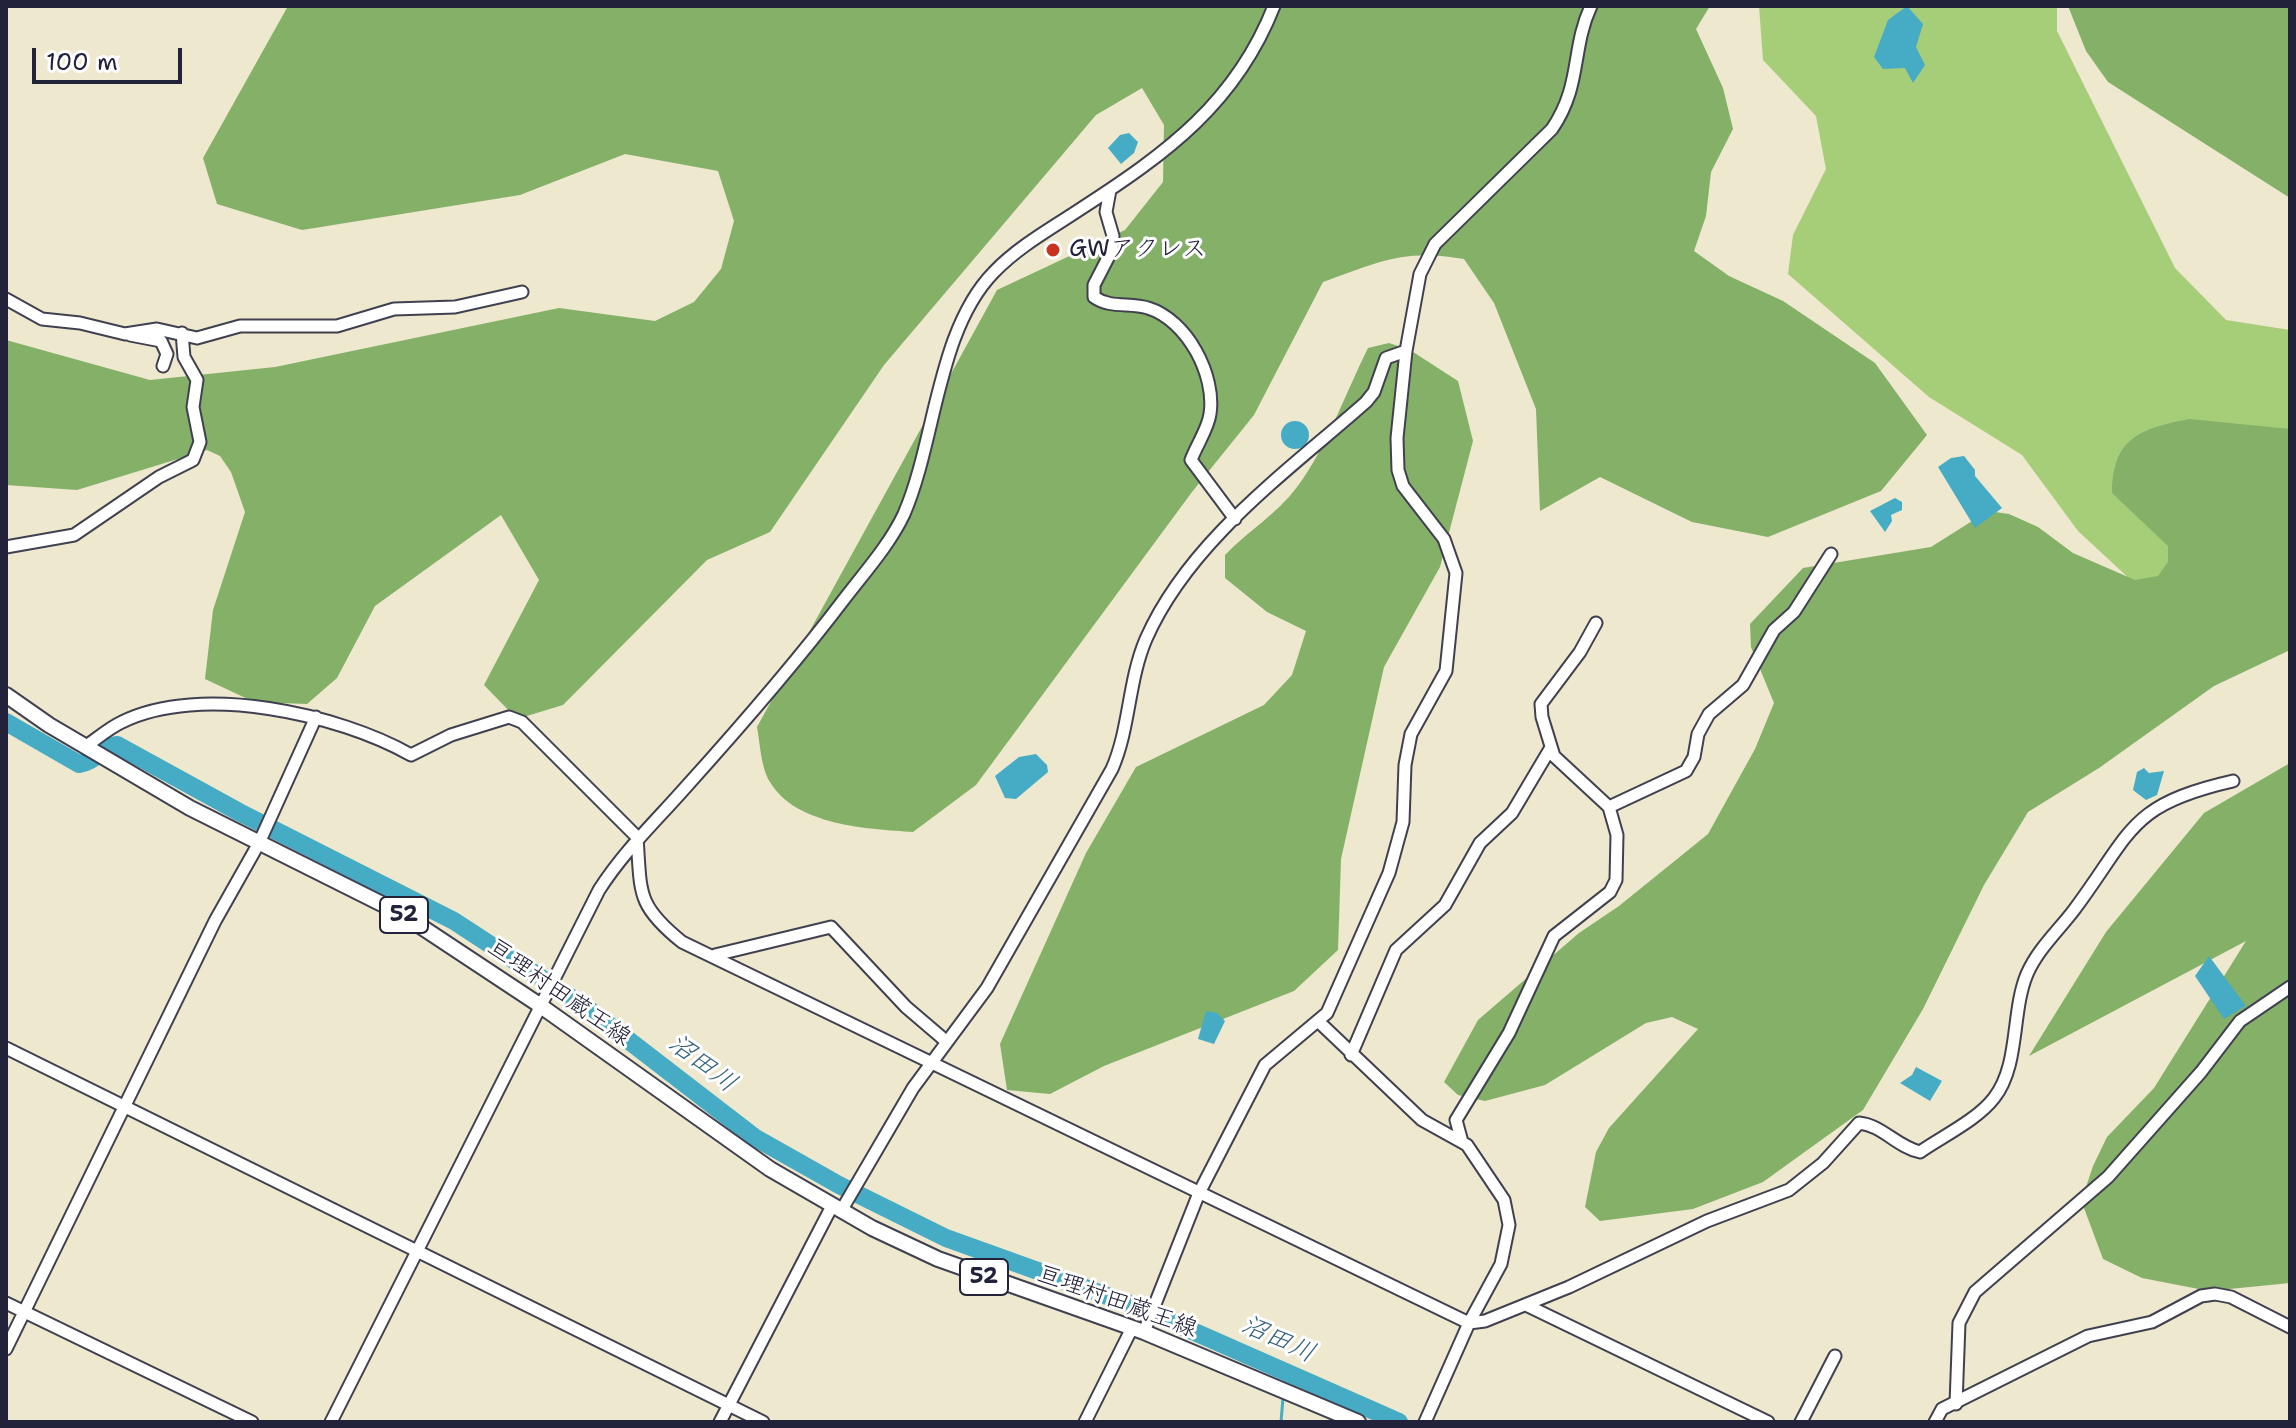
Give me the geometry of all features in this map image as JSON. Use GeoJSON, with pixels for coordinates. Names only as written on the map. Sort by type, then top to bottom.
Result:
{"type":"FeatureCollection","features":[{"type":"Feature","properties":{"kind":"main road","name":"亘理村田蔵王線"},"geometry":{"type":"LineString","coordinates":[[6,695],[107,759],[259,843],[402,914],[538,1004],[707,1125],[837,1209],[938,1259],[1138,1330],[1358,1422]]}},
{"type":"Feature","properties":{"kind":"street"},"geometry":{"type":"LineString","coordinates":[[331,1422],[538,1004],[599,890],[637,837],[683,791],[795,660],[875,558],[902,517],[921,469],[955,341],[970,305],[986,283],[1030,242],[1110,190],[1200,122],[1231,88],[1262,38],[1274,6]]}},
{"type":"Feature","properties":{"kind":"street"},"geometry":{"type":"LineString","coordinates":[[1085,1422],[1138,1330],[1199,1193],[1265,1065],[1319,1022],[1340,989],[1366,919],[1389,873],[1403,822],[1411,734],[1441,683],[1452,624],[1456,573],[1453,557],[1403,486],[1398,470],[1397,438],[1406,351],[1420,274],[1435,244],[1552,129],[1565,110],[1573,92],[1591,6]]}},
{"type":"Feature","properties":{"kind":"street"},"geometry":{"type":"LineString","coordinates":[[1110,190],[1106,212],[1113,236],[1112,250],[1094,285],[1094,297],[1103,303],[1147,307],[1166,316],[1180,329],[1200,358],[1212,401],[1210,419],[1191,460],[1235,519]]}},
{"type":"Feature","properties":{"kind":"street"},"geometry":{"type":"LineString","coordinates":[[125,334],[157,329],[197,338],[240,326],[337,326],[394,309],[455,307],[497,295],[522,292]]}},
{"type":"Feature","properties":{"kind":"street"},"geometry":{"type":"LineString","coordinates":[[6,299],[42,319],[161,341],[167,354],[163,366]]}},
{"type":"Feature","properties":{"kind":"street"},"geometry":{"type":"LineString","coordinates":[[6,547],[74,535],[159,477],[193,460],[200,442],[193,407],[197,380],[184,357],[182,333]]}},
{"type":"Feature","properties":{"kind":"street"},"geometry":{"type":"LineString","coordinates":[[720,1422],[837,1209],[898,1112],[987,988],[1112,769],[1135,670],[1145,640],[1165,602],[1235,519],[1366,402],[1374,392],[1386,358],[1406,351]]}},
{"type":"Feature","properties":{"kind":"street"},"geometry":{"type":"LineString","coordinates":[[1609,807],[1686,771],[1694,757],[1698,734],[1709,714],[1743,685],[1774,630],[1794,612],[1831,554]]}},
{"type":"Feature","properties":{"kind":"street"},"geometry":{"type":"LineString","coordinates":[[1462,1142],[1456,1120],[1509,1033],[1554,936],[1610,892],[1616,880],[1617,835],[1609,807],[1550,749],[1541,704],[1580,652],[1596,623]]}},
{"type":"Feature","properties":{"kind":"street"},"geometry":{"type":"LineString","coordinates":[[90,748],[122,722],[180,706],[241,707],[316,717],[376,735],[411,755],[451,735],[509,717],[522,722],[637,837],[641,899],[648,911],[682,942],[1469,1323],[1526,1305],[1707,1221],[1789,1190],[1823,1163],[1859,1123],[1875,1127],[1909,1150],[1920,1152],[1981,1110],[1995,1097],[2006,1073],[2027,974],[2111,853],[2137,823],[2166,801],[2233,781]]}},
{"type":"Feature","properties":{"kind":"street"},"geometry":{"type":"LineString","coordinates":[[6,1349],[215,921],[259,843],[316,717]]}},
{"type":"Feature","properties":{"kind":"street"},"geometry":{"type":"LineString","coordinates":[[1351,1055],[1396,950],[1445,905],[1480,843],[1512,813],[1550,749]]}},
{"type":"Feature","properties":{"kind":"street"},"geometry":{"type":"LineString","coordinates":[[712,956],[831,927],[906,1007],[947,1042]]}},
{"type":"Feature","properties":{"kind":"street"},"geometry":{"type":"LineString","coordinates":[[1956,1404],[1959,1323],[1975,1292],[2108,1177],[2201,1072],[2240,1021],[2290,987]]}},
{"type":"Feature","properties":{"kind":"street"},"geometry":{"type":"LineString","coordinates":[[1319,1022],[1422,1120],[1462,1142],[1483,1164],[1504,1200],[1509,1225],[1501,1264],[1469,1323],[1425,1422]]}},
{"type":"Feature","properties":{"kind":"street"},"geometry":{"type":"LineString","coordinates":[[6,1048],[763,1422]]}},
{"type":"Feature","properties":{"kind":"street"},"geometry":{"type":"LineString","coordinates":[[1935,1422],[1942,1409],[2088,1336],[2152,1322],[2201,1296],[2231,1297],[2290,1327]]}},
{"type":"Feature","properties":{"kind":"street"},"geometry":{"type":"LineString","coordinates":[[6,1303],[252,1422]]}},
{"type":"Feature","properties":{"kind":"street"},"geometry":{"type":"LineString","coordinates":[[1526,1305],[1768,1422]]}},
{"type":"Feature","properties":{"kind":"street"},"geometry":{"type":"LineString","coordinates":[[1801,1422],[1835,1356]]}},
{"type":"Feature","properties":{"kind":"green space"},"geometry":{"type":"Polygon","coordinates":[[[288,6],[1710,6],[1696,29],[1723,88],[1733,129],[1711,172],[1706,216],[1694,251],[1729,276],[1783,301],[1875,363],[1927,435],[1881,491],[1768,537],[1692,522],[1600,477],[1540,511],[1536,409],[1494,303],[1464,259],[1408,256],[1360,268],[1323,282],[1254,415],[1192,492],[976,785],[913,832],[835,822],[797,808],[782,797],[767,776],[757,727],[997,290],[1125,230],[1163,182],[1164,125],[1142,88],[1096,115],[884,365],[770,532],[707,560],[563,705],[517,719],[484,685],[539,580],[501,515],[375,606],[337,678],[307,704],[254,702],[205,679],[213,610],[245,512],[231,472],[220,456],[207,450],[77,490],[6,485],[6,340],[150,380],[275,367],[559,308],[655,321],[694,302],[721,269],[734,221],[718,171],[625,154],[520,195],[302,230],[217,204],[203,158],[288,6]]]}},
{"type":"Feature","properties":{"kind":"green space"},"geometry":{"type":"Polygon","coordinates":[[[1759,6],[2057,6],[2057,31],[2175,268],[2226,320],[2290,330],[2290,560],[2173,619],[2078,531],[2022,455],[1929,397],[1788,274],[1793,235],[1826,169],[1816,116],[1763,60],[1759,6]]]}},
{"type":"Feature","properties":{"kind":"green space"},"geometry":{"type":"Polygon","coordinates":[[[2068,6],[2290,6],[2290,198],[2108,82],[2086,51],[2068,6]]]}},
{"type":"Feature","properties":{"kind":"green space"},"geometry":{"type":"Polygon","coordinates":[[[1389,343],[1410,350],[1458,381],[1473,441],[1440,567],[1384,667],[1341,859],[1338,950],[1294,991],[1104,1066],[1050,1094],[1007,1090],[1000,1044],[1086,853],[1136,767],[1264,705],[1292,675],[1306,631],[1267,612],[1225,578],[1225,555],[1281,506],[1297,487],[1326,438],[1368,348],[1389,343]]]}},
{"type":"Feature","properties":{"kind":"green space"},"geometry":{"type":"Polygon","coordinates":[[[2189,419],[2290,429],[2290,650],[2214,686],[2099,768],[2028,812],[1984,885],[1923,1009],[1863,1110],[1763,1182],[1693,1209],[1600,1221],[1585,1207],[1596,1152],[1609,1128],[1698,1029],[1672,1017],[1646,1023],[1545,1085],[1485,1101],[1458,1095],[1444,1082],[1478,1020],[1579,933],[1619,906],[1708,834],[1755,749],[1774,703],[1751,647],[1750,624],[1803,568],[1931,547],[1988,511],[2009,514],[2038,527],[2073,553],[2135,580],[2158,576],[2168,562],[2168,546],[2112,493],[2114,474],[2118,459],[2132,439],[2156,427],[2189,419]]]}},
{"type":"Feature","properties":{"kind":"green space"},"geometry":{"type":"Polygon","coordinates":[[[2290,763],[2290,1283],[2209,1291],[2142,1278],[2103,1259],[2084,1208],[2085,1190],[2107,1137],[2154,1088],[2246,941],[2029,1056],[2106,932],[2204,813],[2290,763]]]}},
{"type":"Feature","properties":{"kind":"water"},"geometry":{"type":"Polygon","coordinates":[[[1907,6],[1923,24],[1916,47],[1925,65],[1913,83],[1905,68],[1883,69],[1874,57],[1888,20],[1907,6]]]}},
{"type":"Feature","properties":{"kind":"water"},"geometry":{"type":"Polygon","coordinates":[[[1129,133],[1138,142],[1134,153],[1121,164],[1108,148],[1120,135],[1129,133]]]}},
{"type":"Feature","properties":{"kind":"water"},"geometry":{"type":"Polygon","coordinates":[[[1295,421],[1305,425],[1309,435],[1305,445],[1295,449],[1285,445],[1281,435],[1285,425],[1295,421]]]}},
{"type":"Feature","properties":{"kind":"water"},"geometry":{"type":"Polygon","coordinates":[[[1964,456],[1975,470],[1975,476],[2002,508],[1975,528],[1938,467],[1951,458],[1964,456]]]}},
{"type":"Feature","properties":{"kind":"water"},"geometry":{"type":"Polygon","coordinates":[[[1895,498],[1902,502],[1902,510],[1891,515],[1892,521],[1885,532],[1870,511],[1895,498]]]}},
{"type":"Feature","properties":{"kind":"water"},"geometry":{"type":"Polygon","coordinates":[[[1036,754],[1047,765],[1048,772],[1016,799],[1005,798],[995,776],[1019,757],[1036,754]]]}},
{"type":"Feature","properties":{"kind":"water"},"geometry":{"type":"Polygon","coordinates":[[[2144,768],[2149,773],[2164,771],[2157,795],[2146,800],[2133,790],[2137,772],[2144,768]]]}},
{"type":"Feature","properties":{"kind":"water"},"geometry":{"type":"Polygon","coordinates":[[[2209,956],[2246,1006],[2224,1019],[2195,976],[2209,956]]]}},
{"type":"Feature","properties":{"kind":"water"},"geometry":{"type":"Polygon","coordinates":[[[1206,1011],[1217,1013],[1225,1021],[1214,1044],[1198,1039],[1206,1011]]]}},
{"type":"Feature","properties":{"kind":"water"},"geometry":{"type":"Polygon","coordinates":[[[1916,1067],[1942,1081],[1930,1101],[1900,1083],[1912,1075],[1916,1067]]]}},
{"type":"Feature","properties":{"kind":"waterway","name":"沼田川"},"geometry":{"type":"LineString","coordinates":[[6,722],[79,764],[117,745],[239,812],[454,921],[584,1006],[754,1137],[839,1185],[946,1238],[1138,1307],[1399,1422]]}},
{"type":"Feature","properties":{"kind":"waterway"},"geometry":{"type":"LineString","coordinates":[[1285,1386],[1286,1373]]}},
{"type":"Feature","properties":{"kind":"waterway"},"geometry":{"type":"LineString","coordinates":[[1281,1422],[1283,1398]]}},
{"type":"Feature","properties":{"kind":"place","name":"GWアクレス"},"geometry":{"type":"Point","coordinates":[1053,250]}}]}
